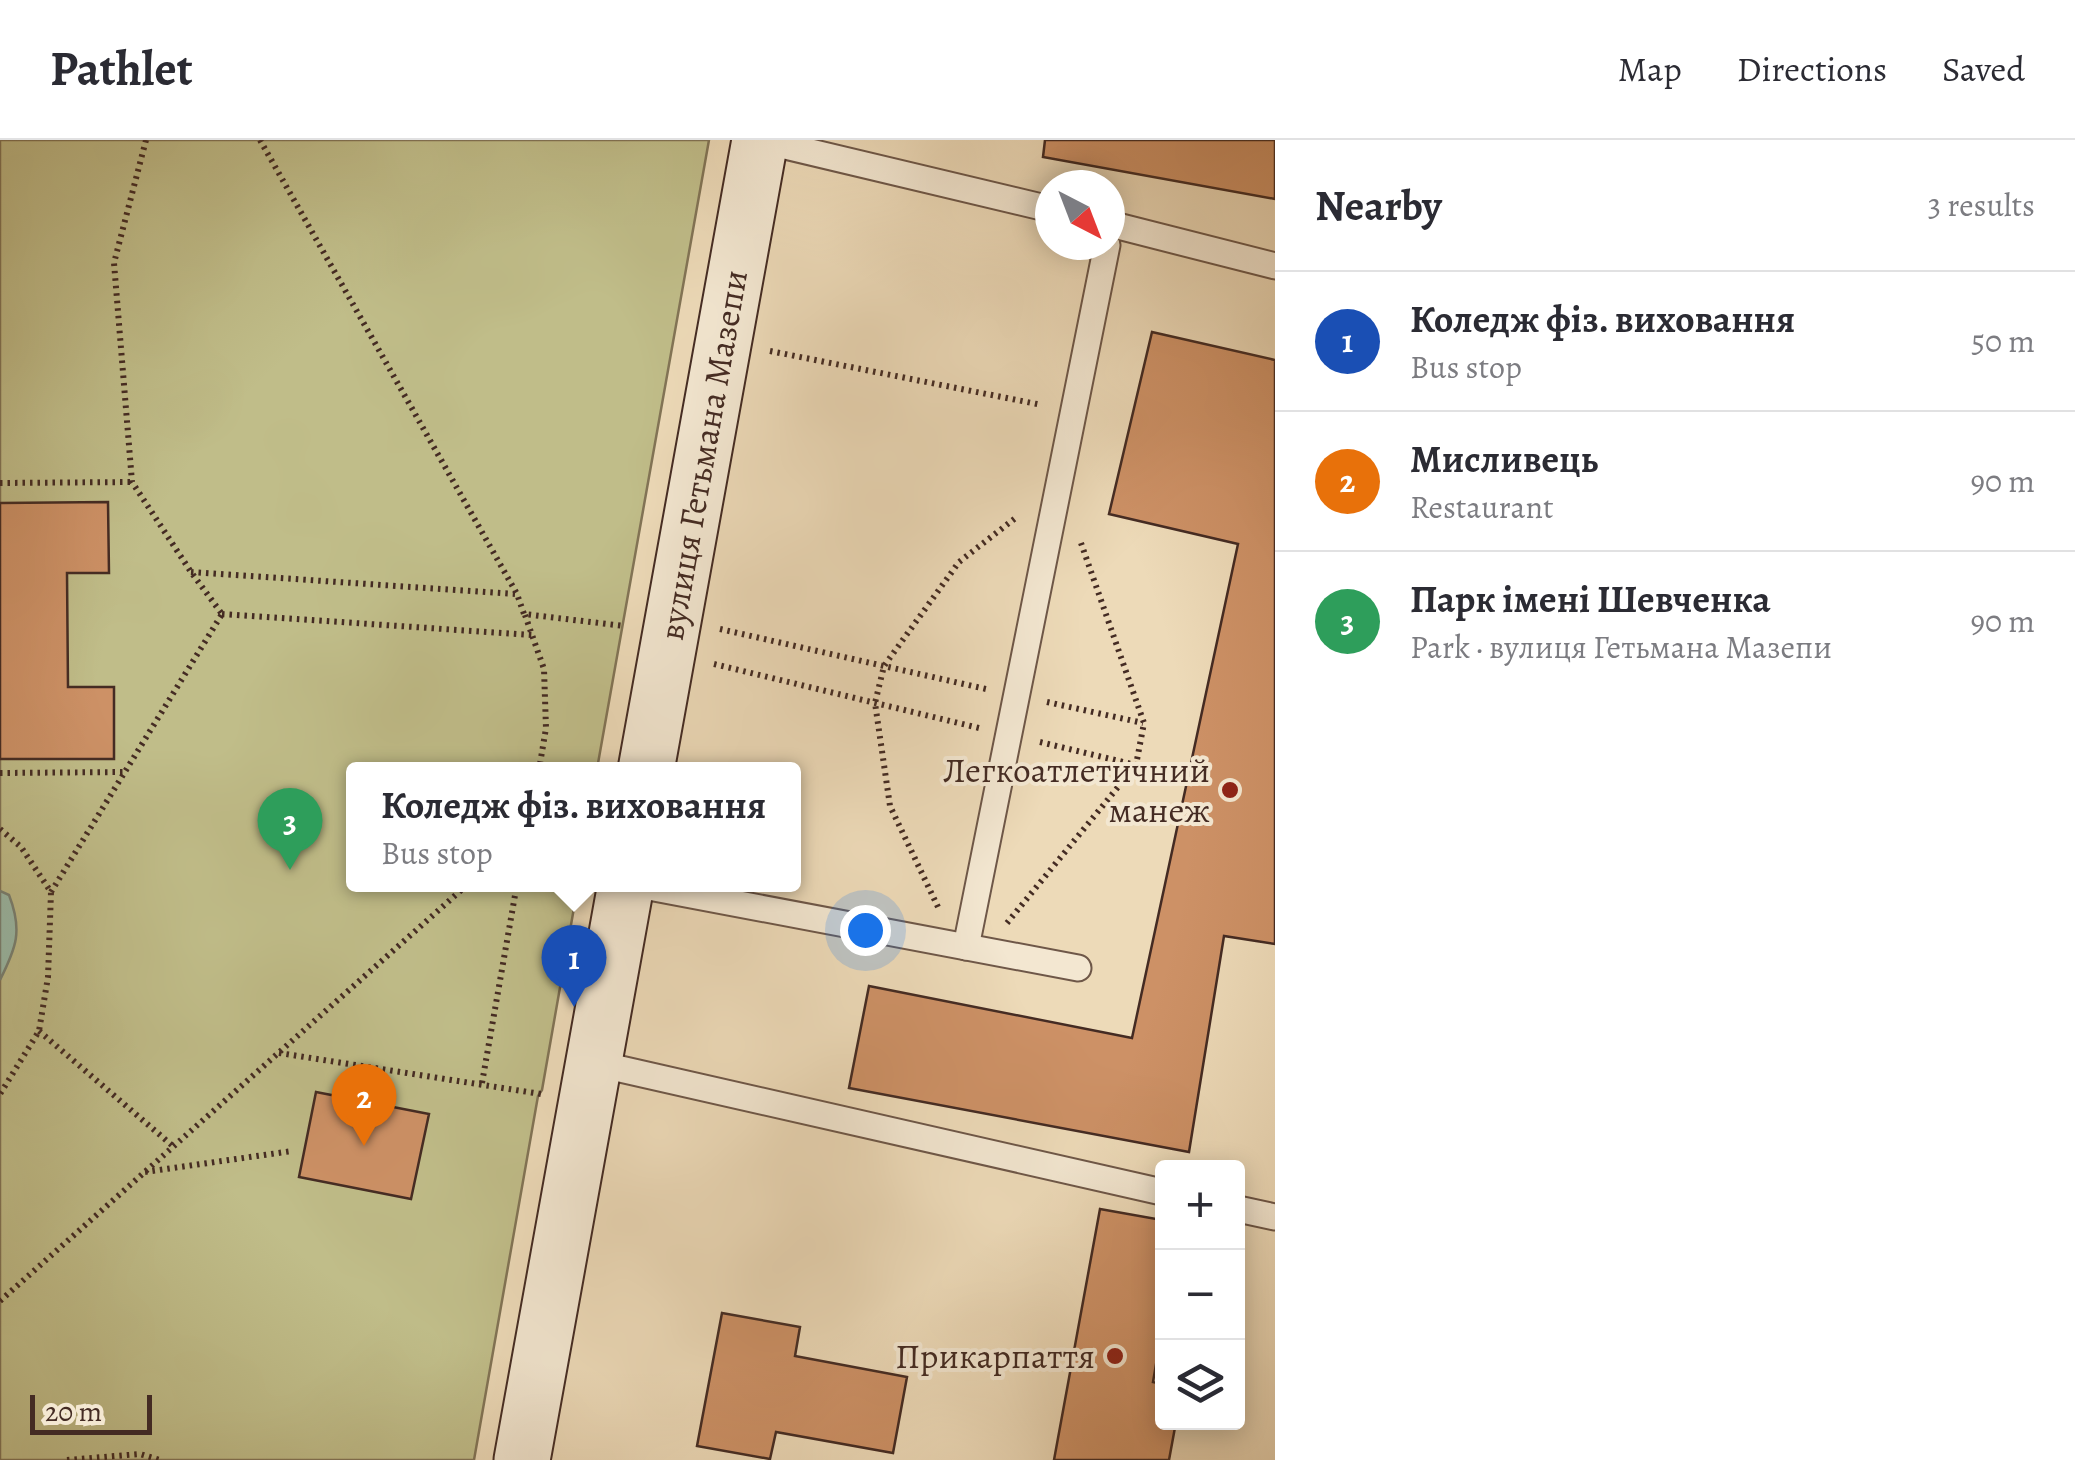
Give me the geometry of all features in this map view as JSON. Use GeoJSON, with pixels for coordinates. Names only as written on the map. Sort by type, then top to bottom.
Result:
{"type":"FeatureCollection","features":[{"type":"Feature","properties":{"kind":"main road","name":"вулиця Гетьмана Мазепи"},"geometry":{"type":"LineString","coordinates":[[647,762],[760,140]]}},
{"type":"Feature","properties":{"kind":"main road"},"geometry":{"type":"LineString","coordinates":[[522,1460],[625,892]]}},
{"type":"Feature","properties":{"kind":"lane"},"geometry":{"type":"LineString","coordinates":[[760,140],[1035,206]]}},
{"type":"Feature","properties":{"kind":"lane"},"geometry":{"type":"LineString","coordinates":[[1125,234],[1275,266]]}},
{"type":"Feature","properties":{"kind":"lane"},"geometry":{"type":"LineString","coordinates":[[968,948],[1104,260]]}},
{"type":"Feature","properties":{"kind":"lane"},"geometry":{"type":"LineString","coordinates":[[675,892],[1078,968]]}},
{"type":"Feature","properties":{"kind":"lane"},"geometry":{"type":"LineString","coordinates":[[590,1082],[1155,1191]]}},
{"type":"Feature","properties":{"kind":"lane"},"geometry":{"type":"LineString","coordinates":[[1245,1211],[1275,1217]]}},
{"type":"Feature","properties":{"kind":"path"},"geometry":{"type":"LineString","coordinates":[[146,140],[114,263],[132,482],[222,614],[532,635]]}},
{"type":"Feature","properties":{"kind":"path"},"geometry":{"type":"LineString","coordinates":[[260,140],[517,594],[544,669],[546,728],[540,762]]}},
{"type":"Feature","properties":{"kind":"path"},"geometry":{"type":"LineString","coordinates":[[764,349],[1074,412]]}},
{"type":"Feature","properties":{"kind":"path"},"geometry":{"type":"LineString","coordinates":[[0,484],[132,482]]}},
{"type":"Feature","properties":{"kind":"path"},"geometry":{"type":"LineString","coordinates":[[1060,482],[1144,723],[1136,766],[968,948],[890,806],[875,703],[884,666],[960,562],[1060,482]]}},
{"type":"Feature","properties":{"kind":"path"},"geometry":{"type":"LineString","coordinates":[[191,572],[517,594]]}},
{"type":"Feature","properties":{"kind":"path"},"geometry":{"type":"LineString","coordinates":[[0,1094],[38,1031],[48,978],[51,892],[222,614]]}},
{"type":"Feature","properties":{"kind":"path"},"geometry":{"type":"LineString","coordinates":[[524,614],[635,627]]}},
{"type":"Feature","properties":{"kind":"path"},"geometry":{"type":"LineString","coordinates":[[714,628],[1144,723]]}},
{"type":"Feature","properties":{"kind":"path"},"geometry":{"type":"LineString","coordinates":[[708,663],[1136,766]]}},
{"type":"Feature","properties":{"kind":"path"},"geometry":{"type":"LineString","coordinates":[[0,773],[125,772]]}},
{"type":"Feature","properties":{"kind":"path"},"geometry":{"type":"LineString","coordinates":[[0,828],[22,847],[51,892]]}},
{"type":"Feature","properties":{"kind":"path"},"geometry":{"type":"LineString","coordinates":[[0,1301],[459,892]]}},
{"type":"Feature","properties":{"kind":"path"},"geometry":{"type":"LineString","coordinates":[[482,1083],[517,892]]}},
{"type":"Feature","properties":{"kind":"path"},"geometry":{"type":"LineString","coordinates":[[38,1031],[174,1147]]}},
{"type":"Feature","properties":{"kind":"path"},"geometry":{"type":"LineString","coordinates":[[279,1053],[482,1083],[590,1082]]}},
{"type":"Feature","properties":{"kind":"path"},"geometry":{"type":"LineString","coordinates":[[145,1172],[292,1151]]}},
{"type":"Feature","properties":{"kind":"path"},"geometry":{"type":"LineString","coordinates":[[67,1460],[140,1454],[160,1460]]}},
{"type":"Feature","properties":{"kind":"shaded area"},"geometry":{"type":"Polygon","coordinates":[[[0,140],[709,140],[598,762],[346,762],[346,892],[577,892],[474,1460],[0,1460],[0,140]]]}},
{"type":"Feature","properties":{"kind":"shaded area"},"geometry":{"type":"Polygon","coordinates":[[[0,891],[9,895],[17,929],[14,949],[0,980],[0,891]]]}},
{"type":"Feature","properties":{"kind":"building"},"geometry":{"type":"Polygon","coordinates":[[[1045,140],[1275,140],[1275,199],[1125,170],[1043,157],[1045,140]]]}},
{"type":"Feature","properties":{"kind":"building"},"geometry":{"type":"Polygon","coordinates":[[[1152,332],[1275,360],[1275,944],[1224,936],[1189,1152],[849,1088],[869,986],[1132,1038],[1238,544],[1109,514],[1152,332]]]}},
{"type":"Feature","properties":{"kind":"building"},"geometry":{"type":"Polygon","coordinates":[[[108,502],[109,573],[67,573],[68,687],[114,687],[114,759],[0,759],[0,503],[108,502]]]}},
{"type":"Feature","properties":{"kind":"building"},"geometry":{"type":"Polygon","coordinates":[[[316,1092],[429,1114],[411,1199],[299,1177],[316,1092]]]}},
{"type":"Feature","properties":{"kind":"building","name":"Прикарпаття"},"geometry":{"type":"Polygon","coordinates":[[[1100,1209],[1155,1219],[1155,1430],[1175,1430],[1169,1460],[1054,1460],[1100,1209]]]}},
{"type":"Feature","properties":{"kind":"building"},"geometry":{"type":"Polygon","coordinates":[[[722,1313],[800,1327],[795,1356],[907,1377],[893,1453],[776,1432],[770,1459],[697,1446],[722,1313]]]}},
{"type":"Feature","properties":{"kind":"place","name":"Легкоатлетичний манеж"},"geometry":{"type":"Point","coordinates":[1230,790]}},
{"type":"Feature","properties":{"kind":"place","name":"Парк імені Шевченка"},"geometry":{"type":"Point","coordinates":[290,870]}},
{"type":"Feature","properties":{"kind":"place","name":"Коледж фіз. виховання"},"geometry":{"type":"Point","coordinates":[574,1007]}},
{"type":"Feature","properties":{"kind":"place","name":"Мисливець"},"geometry":{"type":"Point","coordinates":[364,1146]}},
{"type":"Feature","properties":{"kind":"place","name":"Прикарпаття"},"geometry":{"type":"Point","coordinates":[1115,1356]}}]}
